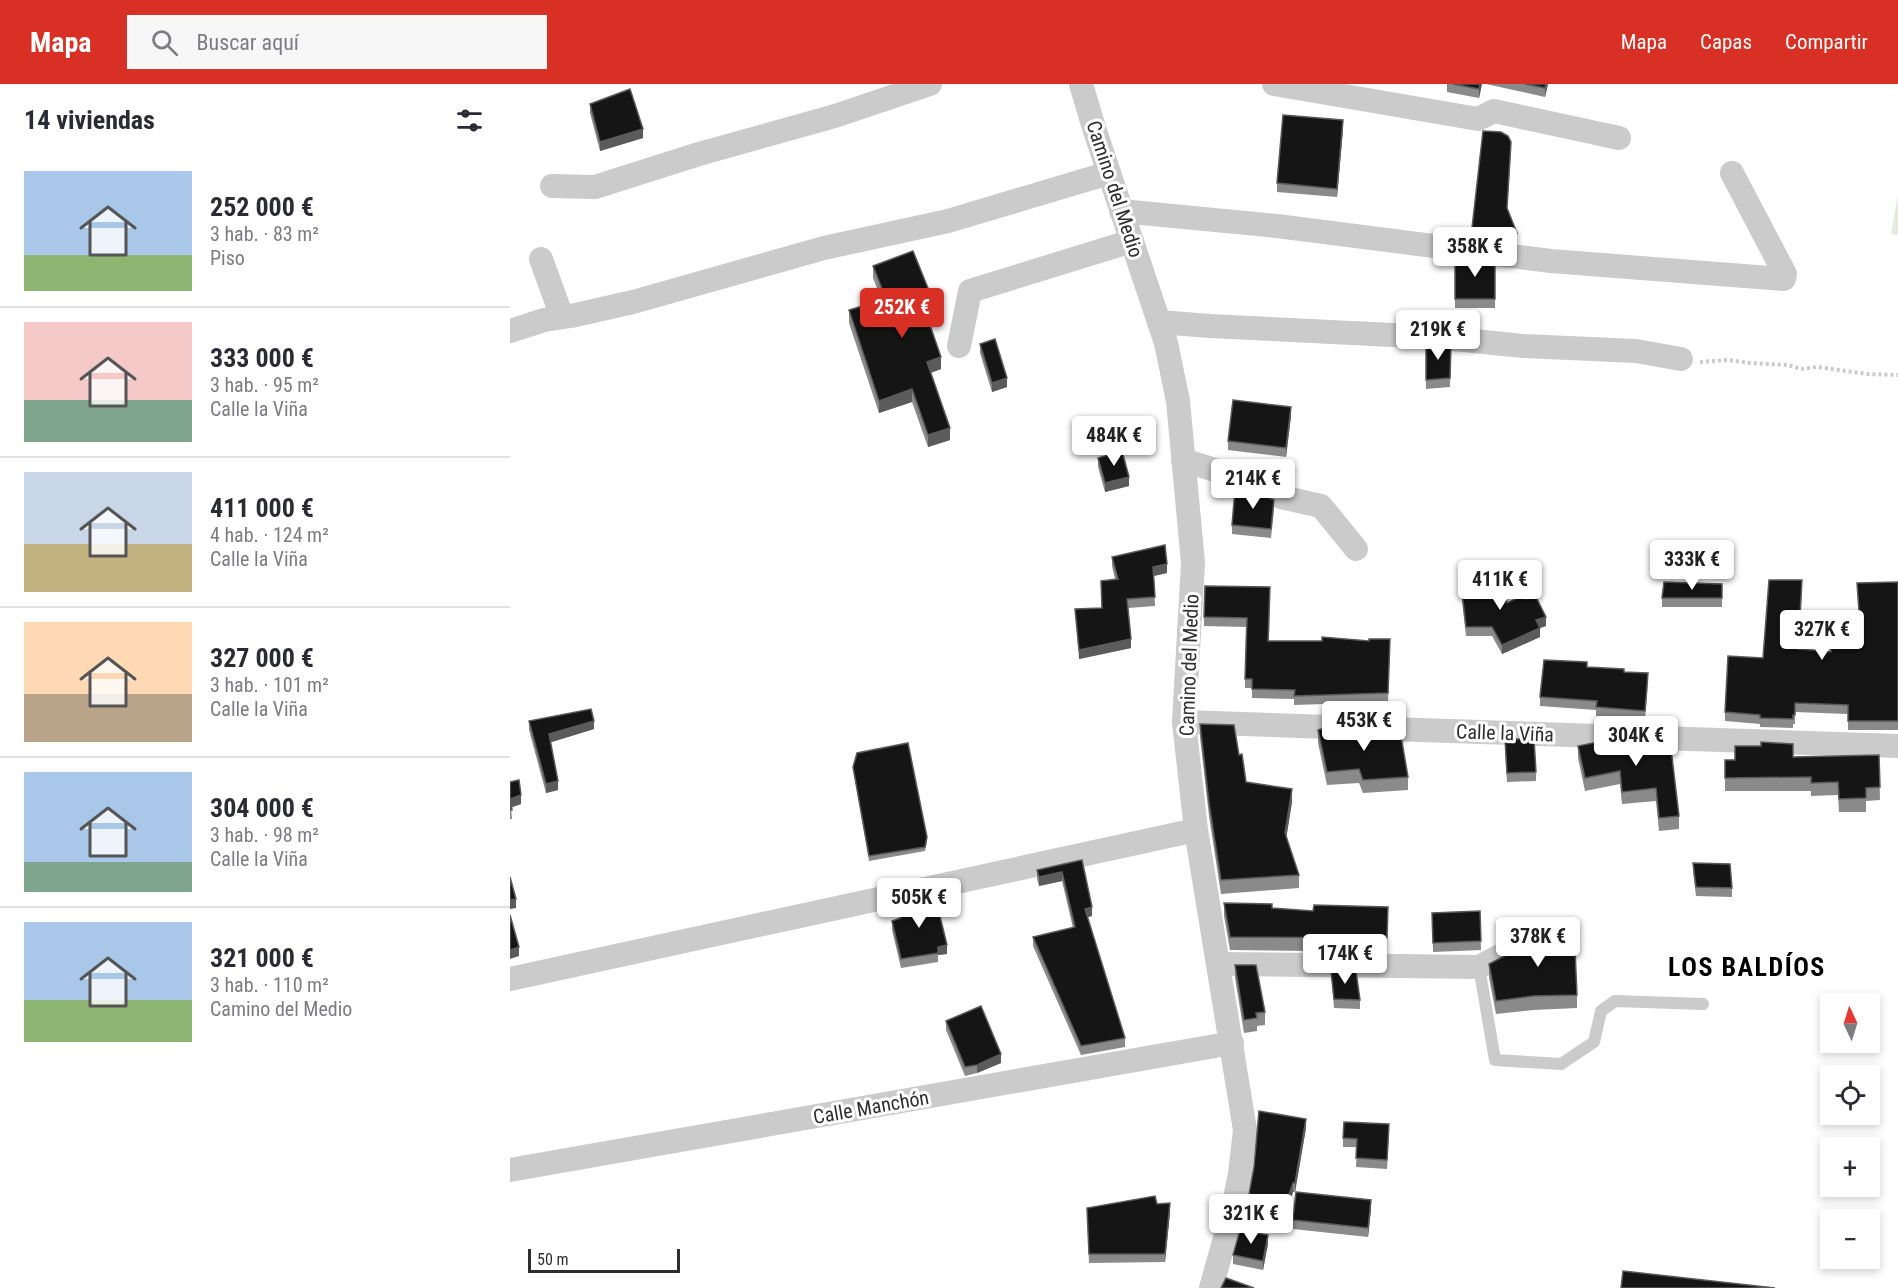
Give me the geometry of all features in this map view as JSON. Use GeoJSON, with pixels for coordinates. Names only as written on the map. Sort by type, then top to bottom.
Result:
{"type":"FeatureCollection","features":[{"type":"Feature","properties":{"kind":"street"},"geometry":{"type":"LineString","coordinates":[[552,186],[595,187],[699,154],[835,116],[930,84]]}},
{"type":"Feature","properties":{"kind":"street","name":"Camino del Medio"},"geometry":{"type":"LineString","coordinates":[[1081,84],[1166,343],[1178,401],[1193,563],[1184,722],[1196,830],[1245,1130],[1240,1174],[1232,1213],[1211,1288]]}},
{"type":"Feature","properties":{"kind":"street"},"geometry":{"type":"LineString","coordinates":[[1274,84],[1478,119],[1494,111],[1619,138]]}},
{"type":"Feature","properties":{"kind":"street"},"geometry":{"type":"LineString","coordinates":[[510,331],[544,320],[633,302],[824,248],[948,221],[1109,173]]}},
{"type":"Feature","properties":{"kind":"street"},"geometry":{"type":"LineString","coordinates":[[1121,210],[1277,226],[1551,261],[1784,279],[1785,274],[1732,173]]}},
{"type":"Feature","properties":{"kind":"street"},"geometry":{"type":"LineString","coordinates":[[959,346],[970,291],[1132,241]]}},
{"type":"Feature","properties":{"kind":"street"},"geometry":{"type":"LineString","coordinates":[[541,259],[562,317]]}},
{"type":"Feature","properties":{"kind":"street"},"geometry":{"type":"LineString","coordinates":[[1159,322],[1434,336],[1523,346],[1636,351],[1682,359]]}},
{"type":"Feature","properties":{"kind":"street"},"geometry":{"type":"LineString","coordinates":[[1183,460],[1247,480],[1281,497],[1322,506],[1356,549]]}},
{"type":"Feature","properties":{"kind":"street","name":"Calle la Viña"},"geometry":{"type":"LineString","coordinates":[[1184,722],[1898,746]]}},
{"type":"Feature","properties":{"kind":"street"},"geometry":{"type":"LineString","coordinates":[[510,979],[1196,830]]}},
{"type":"Feature","properties":{"kind":"street"},"geometry":{"type":"LineString","coordinates":[[1219,964],[1479,967],[1532,939]]}},
{"type":"Feature","properties":{"kind":"street","name":"Calle Manchón"},"geometry":{"type":"LineString","coordinates":[[510,1170],[1232,1043]]}},
{"type":"Feature","properties":{"kind":"lane"},"geometry":{"type":"LineString","coordinates":[[1479,967],[1495,1060],[1561,1064],[1594,1042],[1601,1011],[1615,1001],[1703,1004]]}},
{"type":"Feature","properties":{"kind":"path"},"geometry":{"type":"LineString","coordinates":[[1682,359],[1689,363],[1728,360],[1788,365],[1801,369],[1817,367],[1867,374],[1898,375]]}},
{"type":"Feature","properties":{"kind":"shaded area"},"geometry":{"type":"Polygon","coordinates":[[[1898,194],[1898,235],[1891,234],[1898,194]]]}},
{"type":"Feature","properties":{"kind":"building"},"geometry":{"type":"Polygon","coordinates":[[[1453,84],[1480,84],[1479,89],[1453,84]]]}},
{"type":"Feature","properties":{"kind":"building"},"geometry":{"type":"Polygon","coordinates":[[[1525,84],[1546,84],[1545,88],[1525,84]]]}},
{"type":"Feature","properties":{"kind":"building"},"geometry":{"type":"Polygon","coordinates":[[[630,89],[643,129],[600,142],[590,104],[630,89]]]}},
{"type":"Feature","properties":{"kind":"building"},"geometry":{"type":"Polygon","coordinates":[[[1283,115],[1343,120],[1337,189],[1277,183],[1283,115]]]}},
{"type":"Feature","properties":{"kind":"building"},"geometry":{"type":"Polygon","coordinates":[[[1483,131],[1501,132],[1508,136],[1511,142],[1507,208],[1517,233],[1472,228],[1483,131]]]}},
{"type":"Feature","properties":{"kind":"building"},"geometry":{"type":"Polygon","coordinates":[[[913,251],[932,298],[922,302],[941,357],[927,362],[950,428],[928,435],[912,389],[879,401],[849,310],[886,299],[873,266],[913,251]]]}},
{"type":"Feature","properties":{"kind":"building"},"geometry":{"type":"Polygon","coordinates":[[[1455,254],[1495,259],[1495,299],[1455,299],[1455,254]]]}},
{"type":"Feature","properties":{"kind":"building"},"geometry":{"type":"Polygon","coordinates":[[[995,339],[1007,378],[992,383],[980,344],[995,339]]]}},
{"type":"Feature","properties":{"kind":"building"},"geometry":{"type":"Polygon","coordinates":[[[1426,342],[1451,344],[1450,378],[1426,380],[1426,342]]]}},
{"type":"Feature","properties":{"kind":"building"},"geometry":{"type":"Polygon","coordinates":[[[1233,400],[1291,407],[1286,448],[1228,441],[1233,400]]]}},
{"type":"Feature","properties":{"kind":"building"},"geometry":{"type":"Polygon","coordinates":[[[1122,451],[1129,477],[1105,483],[1098,458],[1122,451]]]}},
{"type":"Feature","properties":{"kind":"building"},"geometry":{"type":"Polygon","coordinates":[[[1235,490],[1257,492],[1274,500],[1271,529],[1232,525],[1235,490]]]}},
{"type":"Feature","properties":{"kind":"building"},"geometry":{"type":"Polygon","coordinates":[[[1165,545],[1167,564],[1153,567],[1155,597],[1127,599],[1131,639],[1079,650],[1075,609],[1102,608],[1101,581],[1118,579],[1112,557],[1165,545]]]}},
{"type":"Feature","properties":{"kind":"building"},"geometry":{"type":"Polygon","coordinates":[[[1769,580],[1802,580],[1798,649],[1831,652],[1831,637],[1843,638],[1844,623],[1860,624],[1857,583],[1898,582],[1898,721],[1848,721],[1848,705],[1795,703],[1793,719],[1760,718],[1760,715],[1725,712],[1728,656],[1763,658],[1769,580]]]}},
{"type":"Feature","properties":{"kind":"building"},"geometry":{"type":"Polygon","coordinates":[[[1664,582],[1722,584],[1722,598],[1662,598],[1664,582]]]}},
{"type":"Feature","properties":{"kind":"building"},"geometry":{"type":"Polygon","coordinates":[[[1461,583],[1504,583],[1507,603],[1526,594],[1527,599],[1535,595],[1546,617],[1536,620],[1540,628],[1502,645],[1492,627],[1466,627],[1461,583]]]}},
{"type":"Feature","properties":{"kind":"building"},"geometry":{"type":"Polygon","coordinates":[[[1205,586],[1270,587],[1268,641],[1322,641],[1322,637],[1369,641],[1369,639],[1390,639],[1388,693],[1294,696],[1295,690],[1252,689],[1252,679],[1245,679],[1247,618],[1204,617],[1205,586]]]}},
{"type":"Feature","properties":{"kind":"building"},"geometry":{"type":"Polygon","coordinates":[[[1544,660],[1587,662],[1587,667],[1648,673],[1645,711],[1596,707],[1597,701],[1540,697],[1544,660]]]}},
{"type":"Feature","properties":{"kind":"building"},"geometry":{"type":"Polygon","coordinates":[[[591,709],[594,721],[549,734],[558,781],[546,784],[529,721],[591,709]]]}},
{"type":"Feature","properties":{"kind":"building"},"geometry":{"type":"Polygon","coordinates":[[[1200,724],[1234,725],[1239,755],[1242,754],[1246,782],[1292,789],[1285,833],[1299,875],[1221,880],[1200,724]]]}},
{"type":"Feature","properties":{"kind":"building"},"geometry":{"type":"Polygon","coordinates":[[[1324,728],[1400,730],[1408,777],[1363,780],[1359,769],[1327,772],[1318,730],[1324,728]]]}},
{"type":"Feature","properties":{"kind":"building"},"geometry":{"type":"Polygon","coordinates":[[[1618,738],[1670,740],[1679,816],[1659,818],[1656,788],[1622,792],[1620,771],[1585,778],[1578,746],[1618,738]]]}},
{"type":"Feature","properties":{"kind":"building"},"geometry":{"type":"Polygon","coordinates":[[[1505,739],[1534,739],[1536,772],[1507,773],[1505,739]]]}},
{"type":"Feature","properties":{"kind":"building"},"geometry":{"type":"Polygon","coordinates":[[[1761,742],[1793,744],[1793,757],[1879,755],[1880,787],[1866,788],[1866,798],[1839,799],[1838,782],[1811,783],[1811,777],[1725,778],[1725,760],[1735,760],[1735,746],[1761,746],[1761,742]]]}},
{"type":"Feature","properties":{"kind":"building"},"geometry":{"type":"Polygon","coordinates":[[[908,743],[927,837],[925,847],[869,856],[853,767],[857,753],[908,743]]]}},
{"type":"Feature","properties":{"kind":"building"},"geometry":{"type":"Polygon","coordinates":[[[519,780],[521,795],[510,799],[510,782],[519,780]]]}},
{"type":"Feature","properties":{"kind":"building"},"geometry":{"type":"Polygon","coordinates":[[[1082,860],[1092,907],[1085,909],[1125,1038],[1081,1046],[1033,937],[1075,927],[1062,872],[1039,877],[1037,870],[1082,860]]]}},
{"type":"Feature","properties":{"kind":"building"},"geometry":{"type":"Polygon","coordinates":[[[1693,863],[1730,864],[1732,888],[1696,887],[1693,863]]]}},
{"type":"Feature","properties":{"kind":"building"},"geometry":{"type":"Polygon","coordinates":[[[510,877],[516,899],[510,900],[510,877]]]}},
{"type":"Feature","properties":{"kind":"building"},"geometry":{"type":"Polygon","coordinates":[[[923,895],[926,907],[937,904],[947,945],[938,947],[938,953],[901,959],[892,921],[901,918],[899,912],[908,898],[923,895]]]}},
{"type":"Feature","properties":{"kind":"building"},"geometry":{"type":"Polygon","coordinates":[[[1224,903],[1272,904],[1272,908],[1313,911],[1314,905],[1388,907],[1387,938],[1230,937],[1224,903]]]}},
{"type":"Feature","properties":{"kind":"building"},"geometry":{"type":"Polygon","coordinates":[[[1480,911],[1481,941],[1433,943],[1432,913],[1480,911]]]}},
{"type":"Feature","properties":{"kind":"building"},"geometry":{"type":"Polygon","coordinates":[[[510,915],[519,947],[510,950],[510,915]]]}},
{"type":"Feature","properties":{"kind":"building"},"geometry":{"type":"Polygon","coordinates":[[[1574,926],[1577,995],[1533,996],[1496,1001],[1489,964],[1520,948],[1539,946],[1538,939],[1544,934],[1546,927],[1574,926]]]}},
{"type":"Feature","properties":{"kind":"building"},"geometry":{"type":"Polygon","coordinates":[[[1235,965],[1256,965],[1265,1012],[1256,1013],[1257,1018],[1244,1020],[1235,965]]]}},
{"type":"Feature","properties":{"kind":"building"},"geometry":{"type":"Polygon","coordinates":[[[1331,971],[1356,971],[1360,1000],[1334,999],[1331,971]]]}},
{"type":"Feature","properties":{"kind":"building"},"geometry":{"type":"Polygon","coordinates":[[[981,1006],[1001,1054],[977,1065],[965,1067],[946,1021],[981,1006]]]}},
{"type":"Feature","properties":{"kind":"building"},"geometry":{"type":"Polygon","coordinates":[[[1259,1111],[1306,1119],[1295,1183],[1293,1183],[1280,1219],[1262,1217],[1265,1197],[1249,1194],[1259,1111]]]}},
{"type":"Feature","properties":{"kind":"building"},"geometry":{"type":"Polygon","coordinates":[[[1344,1122],[1389,1124],[1387,1160],[1356,1158],[1357,1139],[1343,1138],[1344,1122]]]}},
{"type":"Feature","properties":{"kind":"building"},"geometry":{"type":"Polygon","coordinates":[[[1296,1192],[1371,1200],[1368,1228],[1293,1220],[1296,1192]]]}},
{"type":"Feature","properties":{"kind":"building"},"geometry":{"type":"Polygon","coordinates":[[[1155,1196],[1157,1204],[1170,1203],[1165,1254],[1089,1254],[1087,1208],[1155,1196]]]}},
{"type":"Feature","properties":{"kind":"building"},"geometry":{"type":"Polygon","coordinates":[[[1240,1230],[1268,1235],[1263,1261],[1233,1255],[1240,1230]]]}},
{"type":"Feature","properties":{"kind":"building"},"geometry":{"type":"Polygon","coordinates":[[[1623,1271],[1775,1288],[1621,1288],[1623,1271]]]}},
{"type":"Feature","properties":{"kind":"building"},"geometry":{"type":"Polygon","coordinates":[[[1226,1278],[1254,1288],[1221,1288],[1226,1278]]]}},
{"type":"Feature","properties":{"kind":"district","name":"LOS BALDÍOS"},"geometry":{"type":"Point","coordinates":[1747,967]}}]}
